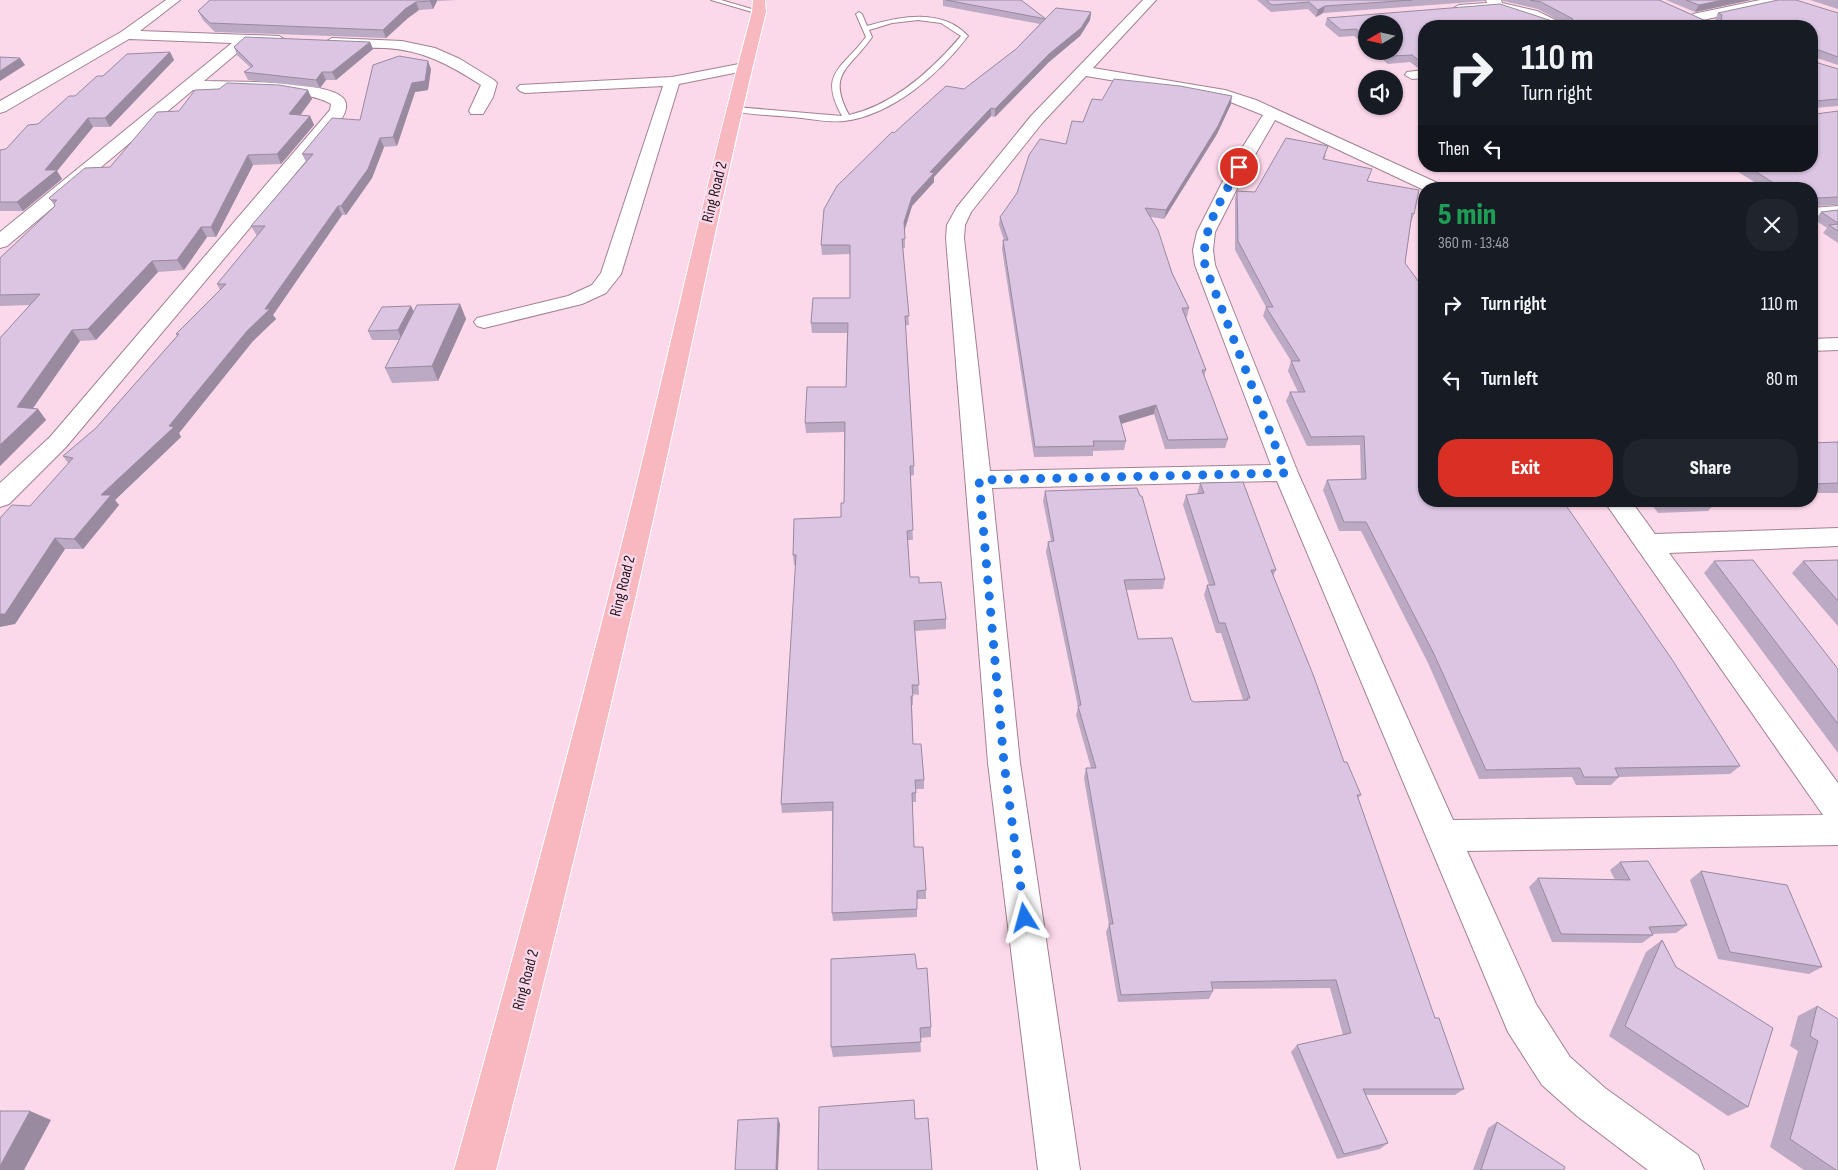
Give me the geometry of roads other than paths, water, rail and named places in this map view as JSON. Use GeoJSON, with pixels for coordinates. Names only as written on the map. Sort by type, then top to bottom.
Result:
{"type":"FeatureCollection","features":[{"type":"Feature","properties":{"kind":"main road","name":"Ring Road 2"},"geometry":{"type":"LineString","coordinates":[[474,1170],[543,912],[649,481],[759,6]]}},
{"type":"Feature","properties":{"kind":"street"},"geometry":{"type":"LineString","coordinates":[[0,108],[38,84],[126,35],[174,0]]}},
{"type":"Feature","properties":{"kind":"street"},"geometry":{"type":"LineString","coordinates":[[1059,1170],[1004,763],[955,238],[956,225],[963,211],[1037,119],[1150,0]]}},
{"type":"Feature","properties":{"kind":"street"},"geometry":{"type":"LineString","coordinates":[[1693,18],[1778,0]]}},
{"type":"Feature","properties":{"kind":"street"},"geometry":{"type":"LineString","coordinates":[[1448,10],[1494,2],[1547,20]]}},
{"type":"Feature","properties":{"kind":"street"},"geometry":{"type":"LineString","coordinates":[[1678,12],[1698,20]]}},
{"type":"Feature","properties":{"kind":"street"},"geometry":{"type":"LineString","coordinates":[[126,35],[292,41]]}},
{"type":"Feature","properties":{"kind":"street"},"geometry":{"type":"LineString","coordinates":[[0,242],[244,40]]}},
{"type":"Feature","properties":{"kind":"street"},"geometry":{"type":"LineString","coordinates":[[317,42],[384,44],[423,50],[443,56],[489,83],[485,97],[477,111]]}},
{"type":"Feature","properties":{"kind":"street"},"geometry":{"type":"LineString","coordinates":[[525,88],[672,81],[744,67]]}},
{"type":"Feature","properties":{"kind":"street"},"geometry":{"type":"LineString","coordinates":[[1083,71],[1225,95],[1251,103],[1421,182]]}},
{"type":"Feature","properties":{"kind":"street"},"geometry":{"type":"LineString","coordinates":[[484,322],[575,300],[599,289],[611,274],[672,81]]}},
{"type":"Feature","properties":{"kind":"street"},"geometry":{"type":"LineString","coordinates":[[0,498],[58,442],[336,115],[339,106],[337,100],[327,94],[303,90],[190,85]]}},
{"type":"Feature","properties":{"kind":"street"},"geometry":{"type":"LineString","coordinates":[[1272,113],[1239,167],[1206,232],[1202,250],[1205,266],[1286,473],[1522,1018],[1556,1071],[1591,1102],[1682,1170]]}},
{"type":"Feature","properties":{"kind":"street"},"geometry":{"type":"LineString","coordinates":[[1818,213],[1838,211]]}},
{"type":"Feature","properties":{"kind":"street"},"geometry":{"type":"LineString","coordinates":[[1818,345],[1838,344]]}},
{"type":"Feature","properties":{"kind":"street"},"geometry":{"type":"LineString","coordinates":[[979,480],[1286,473]]}},
{"type":"Feature","properties":{"kind":"street"},"geometry":{"type":"LineString","coordinates":[[1621,507],[1838,809]]}},
{"type":"Feature","properties":{"kind":"street"},"geometry":{"type":"LineString","coordinates":[[1649,544],[1838,537]]}},
{"type":"Feature","properties":{"kind":"street"},"geometry":{"type":"LineString","coordinates":[[1444,836],[1838,830]]}},
{"type":"Feature","properties":{"kind":"lane"},"geometry":{"type":"LineString","coordinates":[[714,0],[759,6]]}},
{"type":"Feature","properties":{"kind":"lane"},"geometry":{"type":"LineString","coordinates":[[846,118],[834,100],[835,80],[841,68],[860,51],[869,37],[867,28],[859,14]]}},
{"type":"Feature","properties":{"kind":"lane"},"geometry":{"type":"LineString","coordinates":[[736,109],[846,118],[881,105],[922,80],[965,36],[957,28],[941,21],[926,19],[891,20],[867,28]]}}]}
